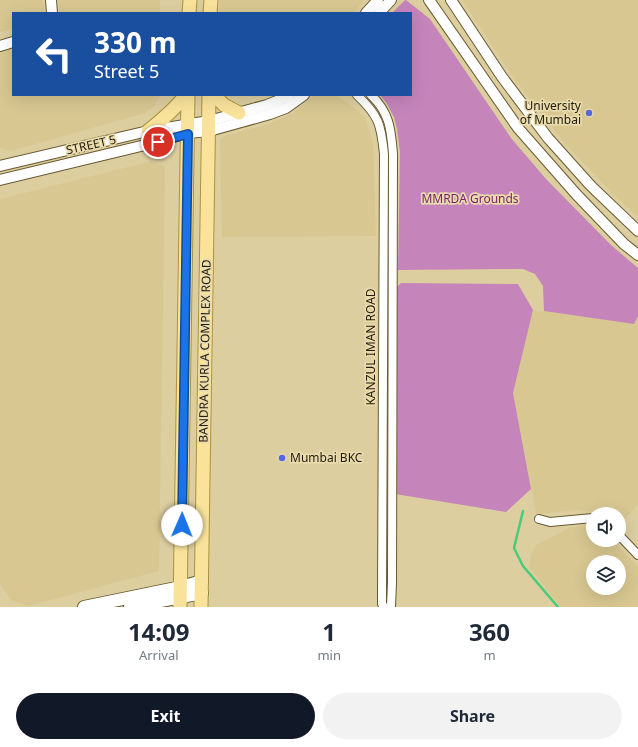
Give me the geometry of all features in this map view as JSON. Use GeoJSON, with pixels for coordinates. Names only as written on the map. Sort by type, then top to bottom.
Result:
{"type":"FeatureCollection","features":[{"type":"Feature","properties":{"kind":"main road"},"geometry":{"type":"LineString","coordinates":[[189,12],[190,0]]}},
{"type":"Feature","properties":{"kind":"main road"},"geometry":{"type":"LineString","coordinates":[[210,12],[211,0]]}},
{"type":"Feature","properties":{"kind":"main road"},"geometry":{"type":"LineString","coordinates":[[148,131],[169,114],[186,96]]}},
{"type":"Feature","properties":{"kind":"main road","name":"BANDRA KURLA COMPLEX ROAD"},"geometry":{"type":"LineString","coordinates":[[181,597],[188,129],[187,96]]}},
{"type":"Feature","properties":{"kind":"main road","name":"BANDRA KURLA COMPLEX ROAD"},"geometry":{"type":"LineString","coordinates":[[202,607],[209,96]]}},
{"type":"Feature","properties":{"kind":"main road"},"geometry":{"type":"LineString","coordinates":[[215,96],[224,105],[239,113]]}},
{"type":"Feature","properties":{"kind":"main road"},"geometry":{"type":"LineString","coordinates":[[130,607],[181,597],[202,587]]}},
{"type":"Feature","properties":{"kind":"main road"},"geometry":{"type":"LineString","coordinates":[[84,607],[181,597]]}},
{"type":"Feature","properties":{"kind":"street"},"geometry":{"type":"LineString","coordinates":[[51,0],[52,12]]}},
{"type":"Feature","properties":{"kind":"street"},"geometry":{"type":"LineString","coordinates":[[367,12],[378,0]]}},
{"type":"Feature","properties":{"kind":"street"},"geometry":{"type":"LineString","coordinates":[[380,12],[391,0]]}},
{"type":"Feature","properties":{"kind":"street"},"geometry":{"type":"LineString","coordinates":[[429,0],[518,128],[576,194],[624,244],[638,256]]}},
{"type":"Feature","properties":{"kind":"street"},"geometry":{"type":"LineString","coordinates":[[451,0],[502,77],[548,138],[591,186],[638,231]]}},
{"type":"Feature","properties":{"kind":"street"},"geometry":{"type":"LineString","coordinates":[[0,46],[12,42]]}},
{"type":"Feature","properties":{"kind":"street"},"geometry":{"type":"LineString","coordinates":[[209,126],[239,113],[268,105],[287,96]]}},
{"type":"Feature","properties":{"kind":"street"},"geometry":{"type":"LineString","coordinates":[[188,129],[276,112],[286,108],[303,96]]}},
{"type":"Feature","properties":{"kind":"street","name":"KANZUL IMAN ROAD"},"geometry":{"type":"LineString","coordinates":[[358,96],[375,115],[380,124],[384,154],[382,604],[384,607]]}},
{"type":"Feature","properties":{"kind":"street","name":"KANZUL IMAN ROAD"},"geometry":{"type":"LineString","coordinates":[[372,96],[383,110],[389,121],[393,154],[392,595],[390,607]]}},
{"type":"Feature","properties":{"kind":"street"},"geometry":{"type":"LineString","coordinates":[[506,111],[520,101]]}},
{"type":"Feature","properties":{"kind":"street","name":"STREET 5"},"geometry":{"type":"LineString","coordinates":[[0,166],[148,131],[188,129]]}},
{"type":"Feature","properties":{"kind":"street","name":"STREET 5"},"geometry":{"type":"LineString","coordinates":[[0,180],[141,146],[188,129]]}},
{"type":"Feature","properties":{"kind":"street"},"geometry":{"type":"LineString","coordinates":[[560,176],[572,165]]}},
{"type":"Feature","properties":{"kind":"street"},"geometry":{"type":"LineString","coordinates":[[539,519],[550,522],[586,519]]}},
{"type":"Feature","properties":{"kind":"street"},"geometry":{"type":"LineString","coordinates":[[626,542],[638,555]]}},
{"type":"Feature","properties":{"kind":"shaded area"},"geometry":{"type":"Polygon","coordinates":[[[0,0],[43,0],[44,12],[12,12],[12,29],[0,32],[0,0]]]}},
{"type":"Feature","properties":{"kind":"shaded area"},"geometry":{"type":"Polygon","coordinates":[[[58,0],[160,0],[160,12],[59,12],[58,0]]]}},
{"type":"Feature","properties":{"kind":"shaded area"},"geometry":{"type":"Polygon","coordinates":[[[220,0],[365,0],[354,12],[219,12],[220,0]]]}},
{"type":"Feature","properties":{"kind":"shaded area","name":"University of Mumbai"},"geometry":{"type":"Polygon","coordinates":[[[462,0],[638,0],[638,217],[620,201],[566,145],[516,81],[462,0]]]}},
{"type":"Feature","properties":{"kind":"shaded area"},"geometry":{"type":"Polygon","coordinates":[[[12,47],[12,96],[160,96],[154,106],[145,113],[11,151],[0,148],[0,51],[12,47]]]}},
{"type":"Feature","properties":{"kind":"shaded area"},"geometry":{"type":"Polygon","coordinates":[[[313,96],[337,96],[349,104],[365,118],[373,143],[376,236],[222,237],[220,140],[226,135],[266,125],[293,113],[313,96]]]}},
{"type":"Feature","properties":{"kind":"shaded area"},"geometry":{"type":"Polygon","coordinates":[[[152,161],[165,167],[159,571],[28,606],[11,600],[0,584],[0,199],[152,161]]]}},
{"type":"Feature","properties":{"kind":"shaded area"},"geometry":{"type":"Polygon","coordinates":[[[533,310],[633,324],[638,316],[638,504],[626,518],[626,507],[586,507],[586,511],[576,510],[536,514],[513,393],[533,310]]]}},
{"type":"Feature","properties":{"kind":"shaded area"},"geometry":{"type":"Polygon","coordinates":[[[586,526],[586,547],[619,547],[638,567],[638,607],[561,607],[529,567],[531,555],[536,545],[571,527],[586,526]]]}},
{"type":"Feature","properties":{"kind":"green space","name":"MMRDA Grounds"},"geometry":{"type":"Polygon","coordinates":[[[406,0],[430,19],[511,138],[546,179],[611,245],[638,268],[638,316],[634,324],[544,311],[543,286],[535,274],[523,269],[398,270],[400,152],[394,117],[381,96],[412,96],[412,12],[393,12],[406,0]]]}},
{"type":"Feature","properties":{"kind":"green space"},"geometry":{"type":"Polygon","coordinates":[[[401,283],[518,284],[533,310],[513,393],[531,489],[506,512],[395,494],[397,287],[401,283]]]}},
{"type":"Feature","properties":{"kind":"waterway"},"geometry":{"type":"LineString","coordinates":[[523,511],[514,548],[523,566],[558,607]]}},
{"type":"Feature","properties":{"kind":"place","name":"University of Mumbai"},"geometry":{"type":"Point","coordinates":[589,113]}},
{"type":"Feature","properties":{"kind":"place","name":"Mumbai BKC"},"geometry":{"type":"Point","coordinates":[282,458]}},
{"type":"Feature","properties":{"kind":"route"},"geometry":{"type":"LineString","coordinates":[[158,142],[188,134],[182,525]]}}]}
